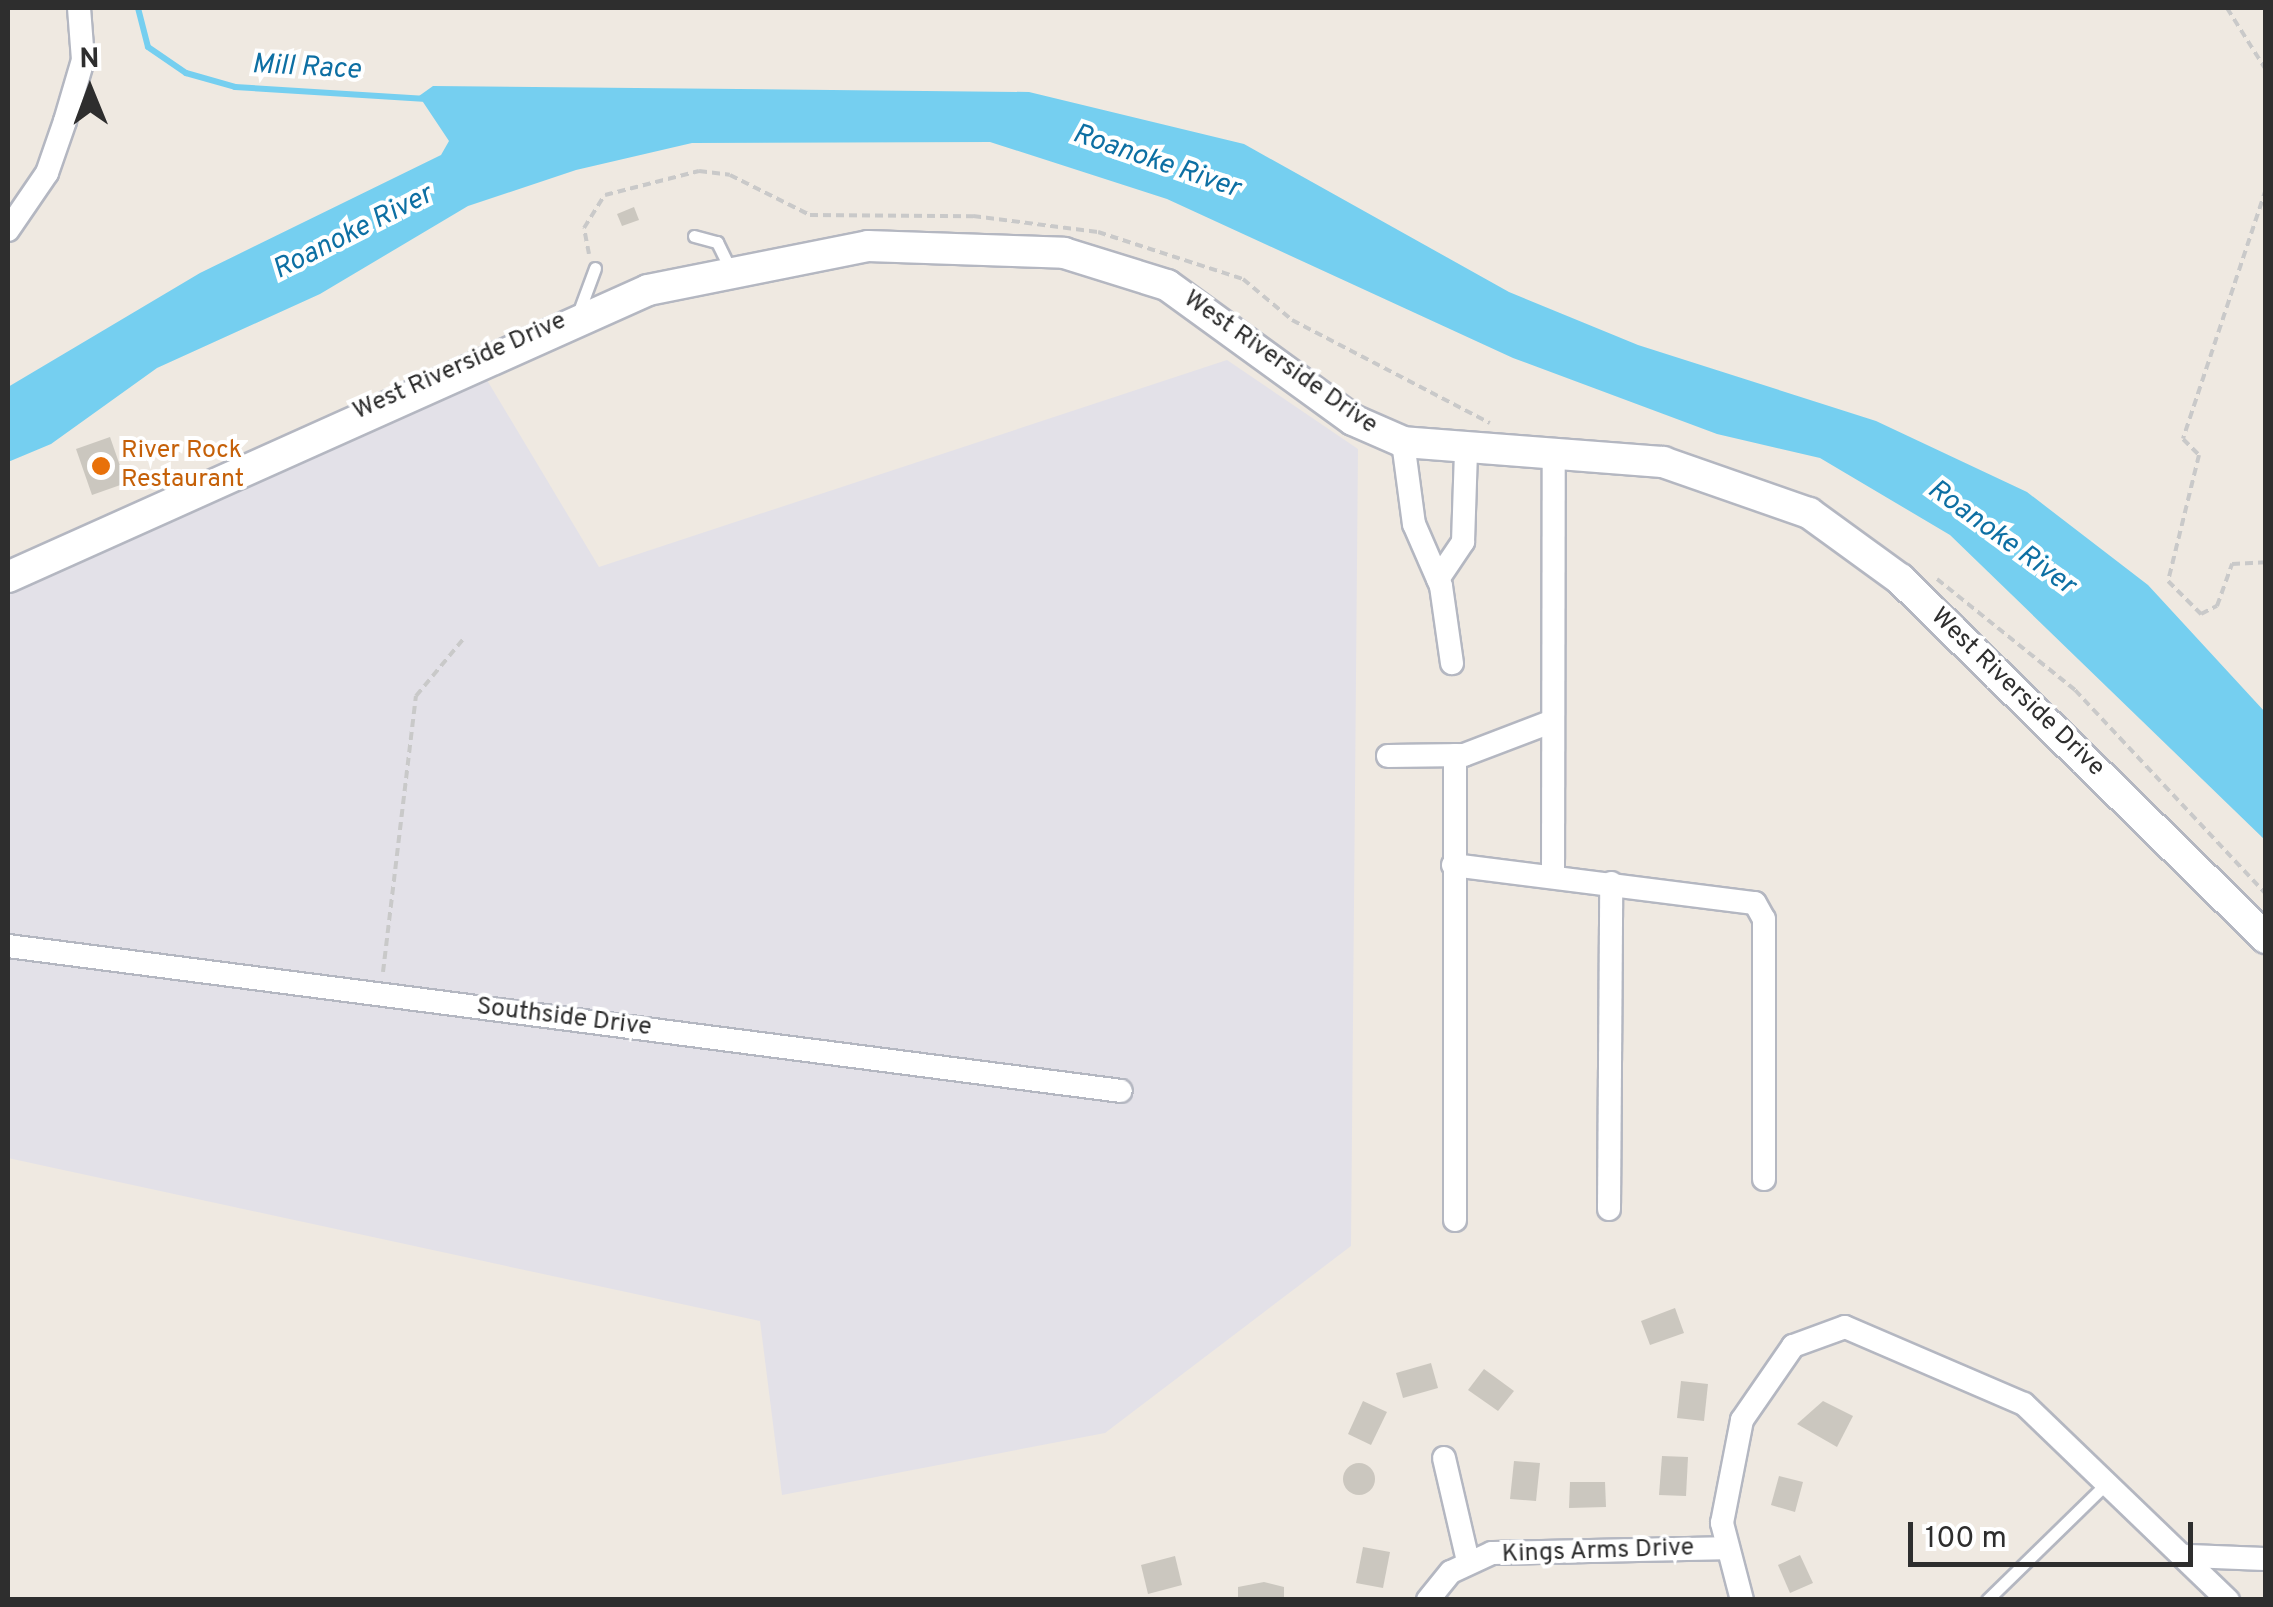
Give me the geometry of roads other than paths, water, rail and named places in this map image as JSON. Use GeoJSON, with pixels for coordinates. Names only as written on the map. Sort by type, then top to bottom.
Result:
{"type":"FeatureCollection","features":[{"type":"Feature","properties":{"kind":"street"},"geometry":{"type":"LineString","coordinates":[[8,230],[61,134],[82,60],[79,8]]}},
{"type":"Feature","properties":{"kind":"street","name":"West Riverside Drive"},"geometry":{"type":"LineString","coordinates":[[8,576],[578,314],[730,269],[908,244],[1104,262],[1209,310],[1354,420],[1403,442],[1466,451],[1554,453],[1697,470],[1846,535],[2266,938]]}},
{"type":"Feature","properties":{"kind":"street"},"geometry":{"type":"LineString","coordinates":[[1403,442],[1414,524],[1438,579],[1452,664]]}},
{"type":"Feature","properties":{"kind":"street"},"geometry":{"type":"LineString","coordinates":[[1438,579],[1463,542],[1466,451]]}},
{"type":"Feature","properties":{"kind":"street"},"geometry":{"type":"LineString","coordinates":[[1554,453],[1554,877]]}},
{"type":"Feature","properties":{"kind":"street"},"geometry":{"type":"LineString","coordinates":[[1388,756],[1455,755],[1553,721]]}},
{"type":"Feature","properties":{"kind":"street"},"geometry":{"type":"LineString","coordinates":[[1455,755],[1455,1220]]}},
{"type":"Feature","properties":{"kind":"street"},"geometry":{"type":"LineString","coordinates":[[1454,865],[1612,883],[1762,910],[1764,1179]]}},
{"type":"Feature","properties":{"kind":"street"},"geometry":{"type":"LineString","coordinates":[[1609,1209],[1612,883]]}},
{"type":"Feature","properties":{"kind":"street","name":"Southside Drive"},"geometry":{"type":"LineString","coordinates":[[8,946],[1121,1091]]}},
{"type":"Feature","properties":{"kind":"street"},"geometry":{"type":"LineString","coordinates":[[1742,1600],[1724,1548],[1723,1496],[1742,1420],[1772,1368],[1827,1328],[1872,1332],[1989,1383],[2110,1480],[2228,1600]]}},
{"type":"Feature","properties":{"kind":"street"},"geometry":{"type":"LineString","coordinates":[[1444,1458],[1448,1507],[1468,1562]]}},
{"type":"Feature","properties":{"kind":"street","name":"Kings Arms Drive"},"geometry":{"type":"LineString","coordinates":[[1428,1600],[1468,1562],[1512,1550],[1724,1548]]}},
{"type":"Feature","properties":{"kind":"street"},"geometry":{"type":"LineString","coordinates":[[2188,1556],[2266,1558]]}},
{"type":"Feature","properties":{"kind":"lane"},"geometry":{"type":"LineString","coordinates":[[694,236],[717,242],[730,269]]}},
{"type":"Feature","properties":{"kind":"lane"},"geometry":{"type":"LineString","coordinates":[[578,314],[595,268]]}},
{"type":"Feature","properties":{"kind":"lane"},"geometry":{"type":"LineString","coordinates":[[1987,1600],[2110,1480]]}},
{"type":"Feature","properties":{"kind":"water","name":"Roanoke River"},"geometry":{"type":"Polygon","coordinates":[[[433,86],[1029,92],[1244,144],[1509,292],[1638,345],[1876,421],[2027,492],[2148,585],[2265,712],[2265,840],[1950,535],[1820,458],[1717,434],[1513,358],[1167,199],[990,142],[692,143],[576,170],[468,206],[320,294],[157,368],[51,444],[8,462],[8,387],[200,273],[441,155],[449,141],[419,96],[433,86]]]}},
{"type":"Feature","properties":{"kind":"waterway","name":"Mill Race"},"geometry":{"type":"LineString","coordinates":[[138,8],[148,47],[186,73],[235,87],[427,99]]}},
{"type":"Feature","properties":{"kind":"place","name":"River Rock Restaurant"},"geometry":{"type":"Point","coordinates":[101,466]}}]}
